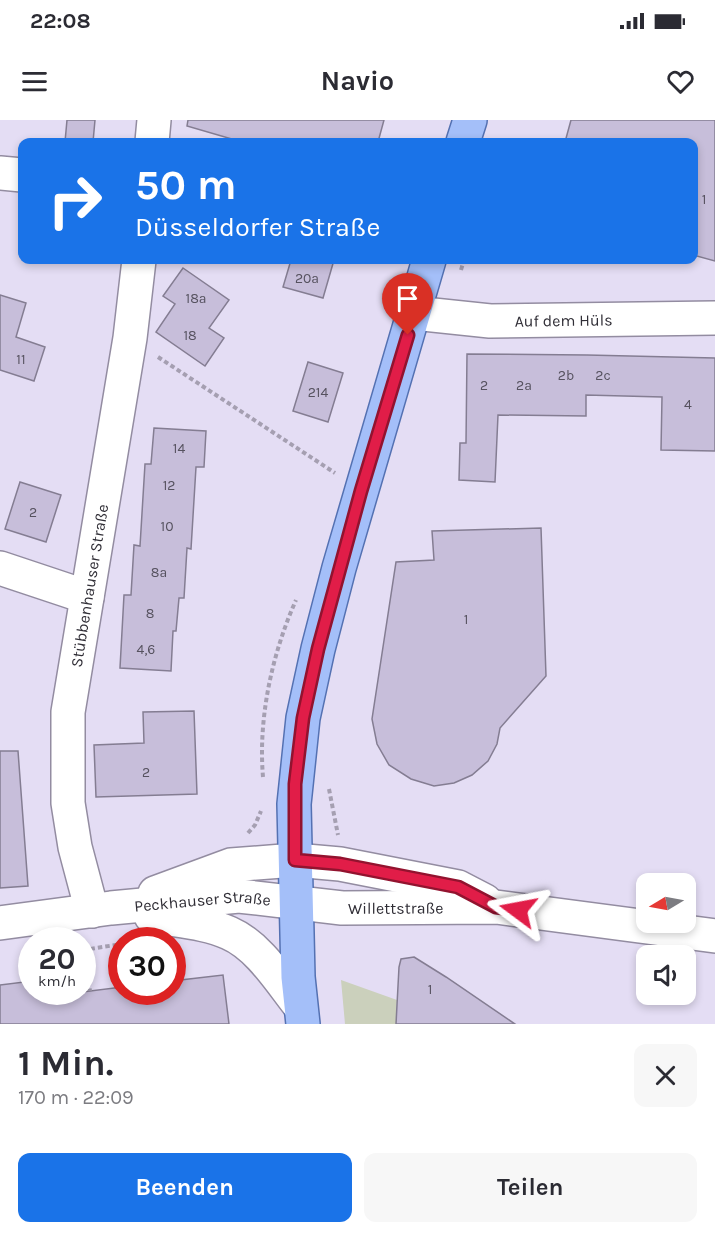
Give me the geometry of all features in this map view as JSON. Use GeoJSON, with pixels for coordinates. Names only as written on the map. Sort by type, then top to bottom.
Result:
{"type":"FeatureCollection","features":[{"type":"Feature","properties":{"kind":"main road"},"geometry":{"type":"LineString","coordinates":[[465,138],[470,120]]}},
{"type":"Feature","properties":{"kind":"main road"},"geometry":{"type":"LineString","coordinates":[[301,1015],[296,902],[295,784],[303,718],[315,660],[361,491],[428,264]]}},
{"type":"Feature","properties":{"kind":"street"},"geometry":{"type":"LineString","coordinates":[[152,138],[154,120]]}},
{"type":"Feature","properties":{"kind":"street"},"geometry":{"type":"LineString","coordinates":[[0,173],[18,175]]}},
{"type":"Feature","properties":{"kind":"street","name":"Stübbenhauser Straße"},"geometry":{"type":"LineString","coordinates":[[101,910],[75,847],[68,803],[68,712],[130,338],[139,264]]}},
{"type":"Feature","properties":{"kind":"street","name":"Auf dem Hüls"},"geometry":{"type":"LineString","coordinates":[[414,313],[490,321],[715,318]]}},
{"type":"Feature","properties":{"kind":"street"},"geometry":{"type":"LineString","coordinates":[[0,568],[87,597]]}},
{"type":"Feature","properties":{"kind":"street","name":"Willettstraße"},"geometry":{"type":"LineString","coordinates":[[295,860],[340,864],[458,887],[496,907]]}},
{"type":"Feature","properties":{"kind":"street","name":"Peckhauser Straße"},"geometry":{"type":"LineString","coordinates":[[101,910],[231,865],[295,860]]}},
{"type":"Feature","properties":{"kind":"street","name":"Peckhauser Straße"},"geometry":{"type":"LineString","coordinates":[[0,923],[239,896],[296,902]]}},
{"type":"Feature","properties":{"kind":"street","name":"Willettstraße"},"geometry":{"type":"LineString","coordinates":[[296,902],[342,908],[496,907],[715,936]]}},
{"type":"Feature","properties":{"kind":"street"},"geometry":{"type":"LineString","coordinates":[[101,910],[215,928],[230,933],[264,961],[301,1015]]}},
{"type":"Feature","properties":{"kind":"path"},"geometry":{"type":"LineString","coordinates":[[130,338],[340,476]]}},
{"type":"Feature","properties":{"kind":"path"},"geometry":{"type":"LineString","coordinates":[[330,804],[339,840]]}},
{"type":"Feature","properties":{"kind":"green space"},"geometry":{"type":"Polygon","coordinates":[[[341,980],[397,1000],[396,1024],[345,1024],[341,980]]]}},
{"type":"Feature","properties":{"kind":"building"},"geometry":{"type":"Polygon","coordinates":[[[67,120],[95,120],[93,138],[65,138],[67,120]]]}},
{"type":"Feature","properties":{"kind":"building"},"geometry":{"type":"Polygon","coordinates":[[[188,120],[384,120],[379,138],[228,138],[187,126],[188,120]]]}},
{"type":"Feature","properties":{"kind":"building"},"geometry":{"type":"Polygon","coordinates":[[[571,120],[715,120],[715,261],[698,256],[698,138],[566,138],[571,120]]]}},
{"type":"Feature","properties":{"kind":"building"},"geometry":{"type":"Polygon","coordinates":[[[290,264],[333,264],[323,298],[283,287],[290,264]]]}},
{"type":"Feature","properties":{"kind":"building"},"geometry":{"type":"Polygon","coordinates":[[[183,268],[229,300],[209,328],[224,338],[205,366],[156,332],[175,304],[163,296],[183,268]]]}},
{"type":"Feature","properties":{"kind":"building"},"geometry":{"type":"Polygon","coordinates":[[[0,295],[26,303],[16,337],[45,347],[34,381],[0,370],[0,295]]]}},
{"type":"Feature","properties":{"kind":"building"},"geometry":{"type":"Polygon","coordinates":[[[467,354],[715,358],[715,451],[661,450],[662,397],[586,395],[586,416],[498,415],[495,482],[459,480],[460,443],[466,443],[467,354]]]}},
{"type":"Feature","properties":{"kind":"building"},"geometry":{"type":"Polygon","coordinates":[[[308,362],[343,373],[328,422],[293,411],[308,362]]]}},
{"type":"Feature","properties":{"kind":"building"},"geometry":{"type":"Polygon","coordinates":[[[154,428],[206,431],[204,467],[196,467],[191,549],[187,548],[184,598],[179,598],[176,631],[173,631],[171,671],[120,668],[124,595],[131,595],[134,545],[140,546],[145,464],[151,464],[154,428]]]}},
{"type":"Feature","properties":{"kind":"building"},"geometry":{"type":"Polygon","coordinates":[[[20,482],[61,495],[46,542],[5,529],[20,482]]]}},
{"type":"Feature","properties":{"kind":"building"},"geometry":{"type":"Polygon","coordinates":[[[541,528],[546,676],[500,728],[497,744],[488,761],[472,775],[454,783],[434,786],[411,779],[389,765],[377,744],[372,719],[396,562],[434,560],[432,531],[541,528]]]}},
{"type":"Feature","properties":{"kind":"building"},"geometry":{"type":"Polygon","coordinates":[[[194,711],[197,794],[96,797],[94,745],[144,743],[143,712],[194,711]]]}},
{"type":"Feature","properties":{"kind":"building"},"geometry":{"type":"Polygon","coordinates":[[[0,751],[18,751],[28,886],[0,888],[0,751]]]}},
{"type":"Feature","properties":{"kind":"building"},"geometry":{"type":"Polygon","coordinates":[[[414,957],[515,1024],[396,1024],[401,959],[414,957]]]}},
{"type":"Feature","properties":{"kind":"building"},"geometry":{"type":"Polygon","coordinates":[[[223,975],[229,1024],[0,1024],[0,985],[18,983],[18,1005],[96,1005],[96,990],[108,989],[108,1005],[186,1005],[186,979],[223,975]]]}},
{"type":"Feature","properties":{"kind":"route"},"geometry":{"type":"LineString","coordinates":[[408,335],[361,491],[318,649],[303,718],[295,784],[295,860],[340,864],[458,887],[496,907],[518,910]]}}]}
